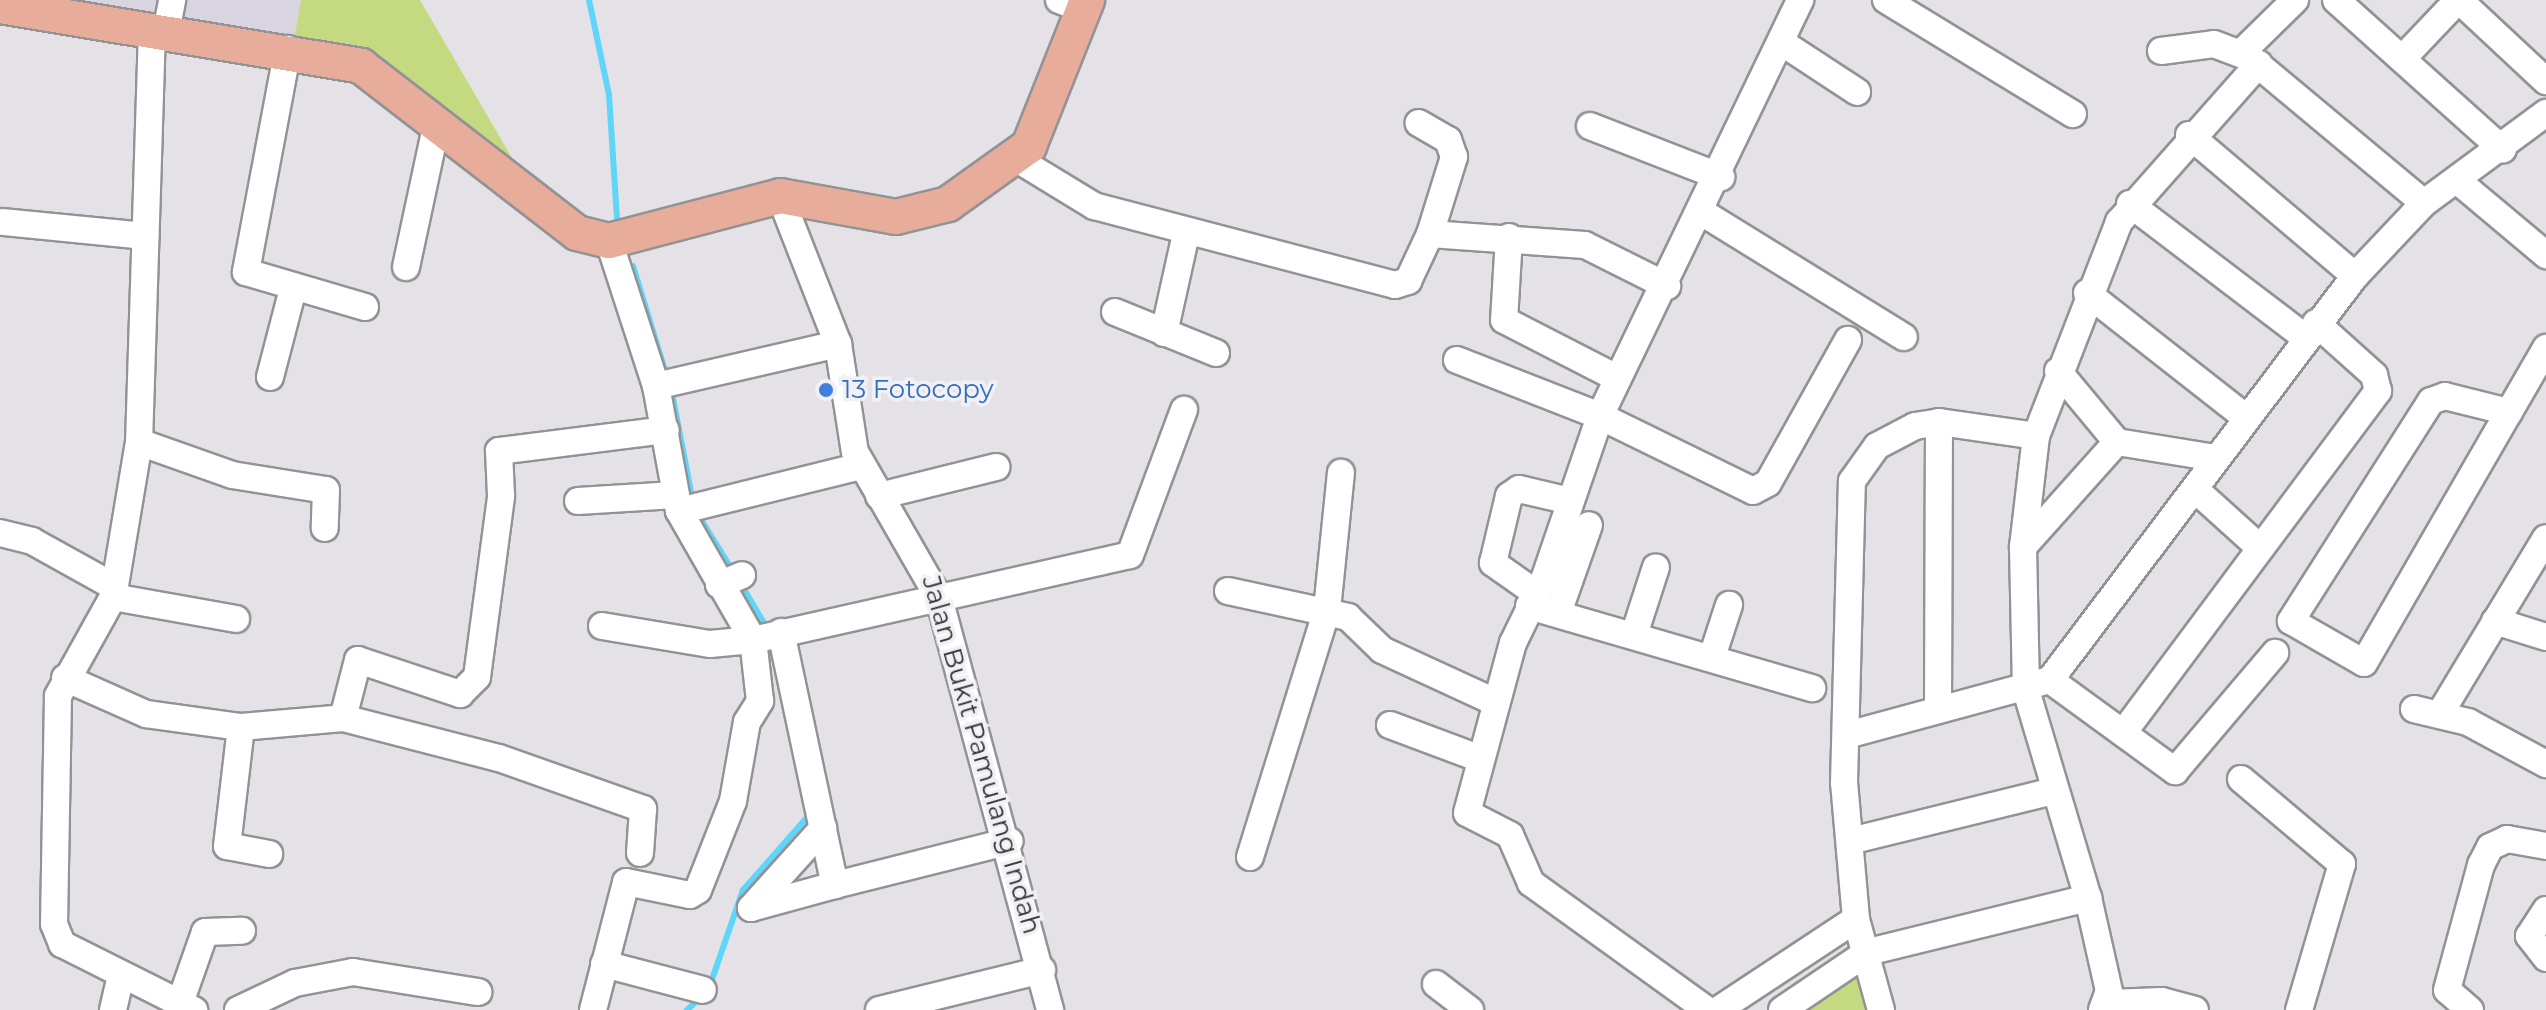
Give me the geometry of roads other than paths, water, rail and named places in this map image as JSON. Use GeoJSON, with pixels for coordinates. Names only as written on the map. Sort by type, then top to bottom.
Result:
{"type":"FeatureCollection","features":[{"type":"Feature","properties":{"kind":"main road"},"geometry":{"type":"LineString","coordinates":[[0,6],[44,6],[163,20],[361,66],[577,233],[609,241],[780,196],[915,216],[948,204],[1017,159],[1029,146],[1076,3]]}},
{"type":"Feature","properties":{"kind":"street"},"geometry":{"type":"LineString","coordinates":[[1707,1010],[1531,883],[1510,835],[1467,813],[1495,702],[1600,416],[1721,177],[1800,0]]}},
{"type":"Feature","properties":{"kind":"street"},"geometry":{"type":"LineString","coordinates":[[1886,0],[2073,114]]}},
{"type":"Feature","properties":{"kind":"street"},"geometry":{"type":"LineString","coordinates":[[2195,1010],[2149,1005],[2106,1006],[2088,898],[2053,791],[2023,547],[2036,436],[2087,293],[2130,204],[2189,135],[2295,0]]}},
{"type":"Feature","properties":{"kind":"street"},"geometry":{"type":"LineString","coordinates":[[2336,0],[2503,150]]}},
{"type":"Feature","properties":{"kind":"street"},"geometry":{"type":"LineString","coordinates":[[2402,59],[2458,0],[2546,81]]}},
{"type":"Feature","properties":{"kind":"street"},"geometry":{"type":"LineString","coordinates":[[163,20],[145,236],[139,442],[114,592],[65,678],[53,741],[54,924],[62,944],[121,976],[187,1006],[205,932],[242,931]]}},
{"type":"Feature","properties":{"kind":"street"},"geometry":{"type":"LineString","coordinates":[[1781,42],[1857,92]]}},
{"type":"Feature","properties":{"kind":"street"},"geometry":{"type":"LineString","coordinates":[[2161,51],[2201,43],[2250,58],[2424,203]]}},
{"type":"Feature","properties":{"kind":"street"},"geometry":{"type":"LineString","coordinates":[[288,49],[246,266],[251,277],[365,307]]}},
{"type":"Feature","properties":{"kind":"street"},"geometry":{"type":"LineString","coordinates":[[1847,735],[1938,708],[2038,685],[2196,490],[2245,417],[2355,276],[2424,203],[2503,150],[2546,113]]}},
{"type":"Feature","properties":{"kind":"street"},"geometry":{"type":"LineString","coordinates":[[406,267],[437,123]]}},
{"type":"Feature","properties":{"kind":"street"},"geometry":{"type":"LineString","coordinates":[[1017,159],[1081,201],[1186,234],[1395,285],[1408,281],[1430,234],[1454,148],[1418,123]]}},
{"type":"Feature","properties":{"kind":"street"},"geometry":{"type":"LineString","coordinates":[[1590,126],[1721,177]]}},
{"type":"Feature","properties":{"kind":"street"},"geometry":{"type":"LineString","coordinates":[[2189,135],[2355,276]]}},
{"type":"Feature","properties":{"kind":"street"},"geometry":{"type":"LineString","coordinates":[[2459,182],[2546,255]]}},
{"type":"Feature","properties":{"kind":"street","name":"Jalan Bukit Pamulang Indah"},"geometry":{"type":"LineString","coordinates":[[780,196],[838,344],[861,466],[939,598],[1010,841],[1050,1010]]}},
{"type":"Feature","properties":{"kind":"street"},"geometry":{"type":"LineString","coordinates":[[2123,733],[2258,546],[2378,391],[2374,375],[2130,204]]}},
{"type":"Feature","properties":{"kind":"street"},"geometry":{"type":"LineString","coordinates":[[1703,213],[1904,337]]}},
{"type":"Feature","properties":{"kind":"street"},"geometry":{"type":"LineString","coordinates":[[3,222],[145,236]]}},
{"type":"Feature","properties":{"kind":"street"},"geometry":{"type":"LineString","coordinates":[[1164,333],[1186,234]]}},
{"type":"Feature","properties":{"kind":"street"},"geometry":{"type":"LineString","coordinates":[[1430,234],[1509,237],[1585,245],[1667,286]]}},
{"type":"Feature","properties":{"kind":"street"},"geometry":{"type":"LineString","coordinates":[[1509,237],[1504,320],[1617,378]]}},
{"type":"Feature","properties":{"kind":"street"},"geometry":{"type":"LineString","coordinates":[[593,1010],[628,880],[690,895],[698,890],[733,801],[747,722],[760,701],[753,640],[731,580],[688,504],[666,430],[665,384],[609,241]]}},
{"type":"Feature","properties":{"kind":"street"},"geometry":{"type":"LineString","coordinates":[[270,377],[293,289]]}},
{"type":"Feature","properties":{"kind":"street"},"geometry":{"type":"LineString","coordinates":[[2087,293],[2245,417]]}},
{"type":"Feature","properties":{"kind":"street"},"geometry":{"type":"LineString","coordinates":[[1115,312],[1216,353]]}},
{"type":"Feature","properties":{"kind":"street"},"geometry":{"type":"LineString","coordinates":[[1457,360],[1600,416],[1761,490],[1848,340]]}},
{"type":"Feature","properties":{"kind":"street"},"geometry":{"type":"LineString","coordinates":[[665,384],[838,344]]}},
{"type":"Feature","properties":{"kind":"street"},"geometry":{"type":"LineString","coordinates":[[2509,412],[2445,396],[2431,401],[2291,621],[2364,663],[2545,351]]}},
{"type":"Feature","properties":{"kind":"street"},"geometry":{"type":"LineString","coordinates":[[2058,371],[2117,442],[2216,458]]}},
{"type":"Feature","properties":{"kind":"street"},"geometry":{"type":"LineString","coordinates":[[602,626],[710,644],[753,640],[1130,555],[1184,410]]}},
{"type":"Feature","properties":{"kind":"street"},"geometry":{"type":"LineString","coordinates":[[1881,1010],[1868,952],[1856,919],[1850,841],[1847,735],[1852,481],[1895,432],[1939,422],[2036,436]]}},
{"type":"Feature","properties":{"kind":"street"},"geometry":{"type":"LineString","coordinates":[[1938,708],[1939,422]]}},
{"type":"Feature","properties":{"kind":"street"},"geometry":{"type":"LineString","coordinates":[[343,718],[358,660],[460,694],[477,677],[501,496],[499,451],[666,430]]}},
{"type":"Feature","properties":{"kind":"street"},"geometry":{"type":"LineString","coordinates":[[139,442],[232,475],[326,490],[325,528]]}},
{"type":"Feature","properties":{"kind":"street"},"geometry":{"type":"LineString","coordinates":[[2023,547],[2117,442]]}},
{"type":"Feature","properties":{"kind":"street"},"geometry":{"type":"LineString","coordinates":[[578,501],[688,504],[861,466]]}},
{"type":"Feature","properties":{"kind":"street"},"geometry":{"type":"LineString","coordinates":[[879,496],[996,467]]}},
{"type":"Feature","properties":{"kind":"street"},"geometry":{"type":"LineString","coordinates":[[1250,857],[1327,610],[1341,473]]}},
{"type":"Feature","properties":{"kind":"street"},"geometry":{"type":"LineString","coordinates":[[1570,501],[1519,489],[1509,496],[1493,563],[1533,600],[1558,613],[1812,688]]}},
{"type":"Feature","properties":{"kind":"street"},"geometry":{"type":"LineString","coordinates":[[2196,490],[2258,546]]}},
{"type":"Feature","properties":{"kind":"street"},"geometry":{"type":"LineString","coordinates":[[1558,613],[1589,525]]}},
{"type":"Feature","properties":{"kind":"street"},"geometry":{"type":"LineString","coordinates":[[0,533],[32,541],[114,592],[236,619]]}},
{"type":"Feature","properties":{"kind":"street"},"geometry":{"type":"LineString","coordinates":[[2444,707],[2546,538]]}},
{"type":"Feature","properties":{"kind":"street"},"geometry":{"type":"LineString","coordinates":[[1634,635],[1656,567]]}},
{"type":"Feature","properties":{"kind":"street"},"geometry":{"type":"LineString","coordinates":[[1228,591],[1327,610],[1360,624],[1382,650],[1495,702]]}},
{"type":"Feature","properties":{"kind":"street"},"geometry":{"type":"LineString","coordinates":[[1712,657],[1729,605]]}},
{"type":"Feature","properties":{"kind":"street"},"geometry":{"type":"LineString","coordinates":[[2495,621],[2546,637]]}},
{"type":"Feature","properties":{"kind":"street"},"geometry":{"type":"LineString","coordinates":[[781,632],[835,885]]}},
{"type":"Feature","properties":{"kind":"street"},"geometry":{"type":"LineString","coordinates":[[2038,685],[2123,733],[2175,771],[2275,653]]}},
{"type":"Feature","properties":{"kind":"street"},"geometry":{"type":"LineString","coordinates":[[65,678],[146,714],[241,727],[343,718],[510,761],[643,809],[640,853]]}},
{"type":"Feature","properties":{"kind":"street"},"geometry":{"type":"LineString","coordinates":[[2414,709],[2468,722],[2546,764]]}},
{"type":"Feature","properties":{"kind":"street"},"geometry":{"type":"LineString","coordinates":[[1390,725],[1481,759]]}},
{"type":"Feature","properties":{"kind":"street"},"geometry":{"type":"LineString","coordinates":[[241,727],[227,846],[269,854]]}},
{"type":"Feature","properties":{"kind":"street"},"geometry":{"type":"LineString","coordinates":[[2241,779],[2342,864],[2299,1010]]}},
{"type":"Feature","properties":{"kind":"street"},"geometry":{"type":"LineString","coordinates":[[1850,841],[2053,791]]}},
{"type":"Feature","properties":{"kind":"street"},"geometry":{"type":"LineString","coordinates":[[823,828],[751,908],[1010,841]]}},
{"type":"Feature","properties":{"kind":"street"},"geometry":{"type":"LineString","coordinates":[[2470,1010],[2447,990],[2481,865],[2490,847],[2507,839],[2542,838]]}},
{"type":"Feature","properties":{"kind":"street"},"geometry":{"type":"LineString","coordinates":[[1782,1010],[1868,952],[2088,898]]}},
{"type":"Feature","properties":{"kind":"street"},"geometry":{"type":"LineString","coordinates":[[2546,910],[2529,936],[2546,958]]}},
{"type":"Feature","properties":{"kind":"street"},"geometry":{"type":"LineString","coordinates":[[1718,1010],[1856,919]]}},
{"type":"Feature","properties":{"kind":"street"},"geometry":{"type":"LineString","coordinates":[[604,964],[703,990]]}},
{"type":"Feature","properties":{"kind":"street"},"geometry":{"type":"LineString","coordinates":[[879,1010],[1042,970]]}},
{"type":"Feature","properties":{"kind":"street"},"geometry":{"type":"LineString","coordinates":[[238,1010],[295,983],[353,972],[478,992]]}},
{"type":"Feature","properties":{"kind":"street"},"geometry":{"type":"LineString","coordinates":[[113,1010],[121,976]]}},
{"type":"Feature","properties":{"kind":"street"},"geometry":{"type":"LineString","coordinates":[[1436,984],[1470,1010]]}},
{"type":"Feature","properties":{"kind":"waterway"},"geometry":{"type":"LineString","coordinates":[[589,0],[609,95],[617,218]]}},
{"type":"Feature","properties":{"kind":"waterway"},"geometry":{"type":"LineString","coordinates":[[633,266],[667,377]]}},
{"type":"Feature","properties":{"kind":"waterway"},"geometry":{"type":"LineString","coordinates":[[671,388],[693,502]]}},
{"type":"Feature","properties":{"kind":"waterway"},"geometry":{"type":"LineString","coordinates":[[697,513],[733,571]]}},
{"type":"Feature","properties":{"kind":"waterway"},"geometry":{"type":"LineString","coordinates":[[741,584],[764,623]]}},
{"type":"Feature","properties":{"kind":"waterway"},"geometry":{"type":"LineString","coordinates":[[709,988],[743,890],[810,814]]}},
{"type":"Feature","properties":{"kind":"waterway"},"geometry":{"type":"LineString","coordinates":[[687,1010],[702,996]]}},
{"type":"Feature","properties":{"kind":"place","name":"13 Fotocopy"},"geometry":{"type":"Point","coordinates":[826,390]}}]}
